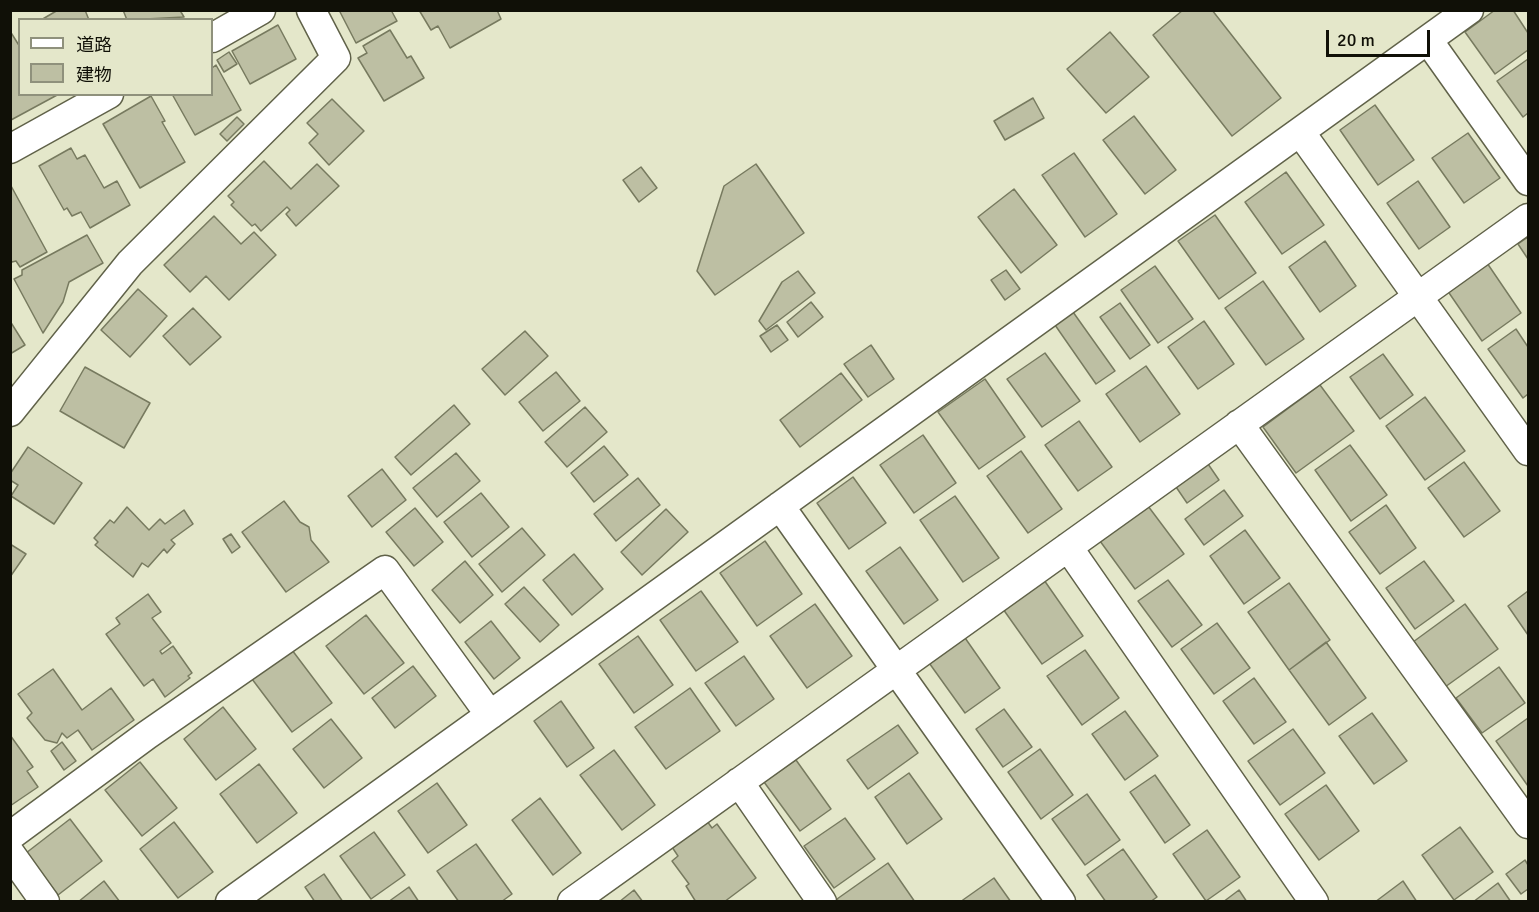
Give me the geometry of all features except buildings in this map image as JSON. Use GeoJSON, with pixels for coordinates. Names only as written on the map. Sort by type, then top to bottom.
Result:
{"type":"FeatureCollection","features":[{"type":"Feature","properties":{"kind":"street"},"geometry":{"type":"LineString","coordinates":[[213,37],[261,10]]}},
{"type":"Feature","properties":{"kind":"street"},"geometry":{"type":"LineString","coordinates":[[10,412],[130,263],[336,58],[312,10]]}},
{"type":"Feature","properties":{"kind":"street"},"geometry":{"type":"LineString","coordinates":[[230,902],[1469,10]]}},
{"type":"Feature","properties":{"kind":"street"},"geometry":{"type":"LineString","coordinates":[[1428,40],[1528,181]]}},
{"type":"Feature","properties":{"kind":"street"},"geometry":{"type":"LineString","coordinates":[[10,149],[105,96]]}},
{"type":"Feature","properties":{"kind":"street"},"geometry":{"type":"LineString","coordinates":[[1301,133],[1528,451]]}},
{"type":"Feature","properties":{"kind":"street"},"geometry":{"type":"LineString","coordinates":[[572,902],[1528,218]]}},
{"type":"Feature","properties":{"kind":"street"},"geometry":{"type":"LineString","coordinates":[[1239,424],[1528,824]]}},
{"type":"Feature","properties":{"kind":"street"},"geometry":{"type":"LineString","coordinates":[[780,506],[1061,902]]}},
{"type":"Feature","properties":{"kind":"street"},"geometry":{"type":"LineString","coordinates":[[1068,547],[1314,902]]}},
{"type":"Feature","properties":{"kind":"street"},"geometry":{"type":"LineString","coordinates":[[10,836],[147,735],[385,570],[490,715]]}},
{"type":"Feature","properties":{"kind":"street"},"geometry":{"type":"LineString","coordinates":[[739,782],[822,902]]}},
{"type":"Feature","properties":{"kind":"street"},"geometry":{"type":"LineString","coordinates":[[10,853],[45,902]]}}]}
